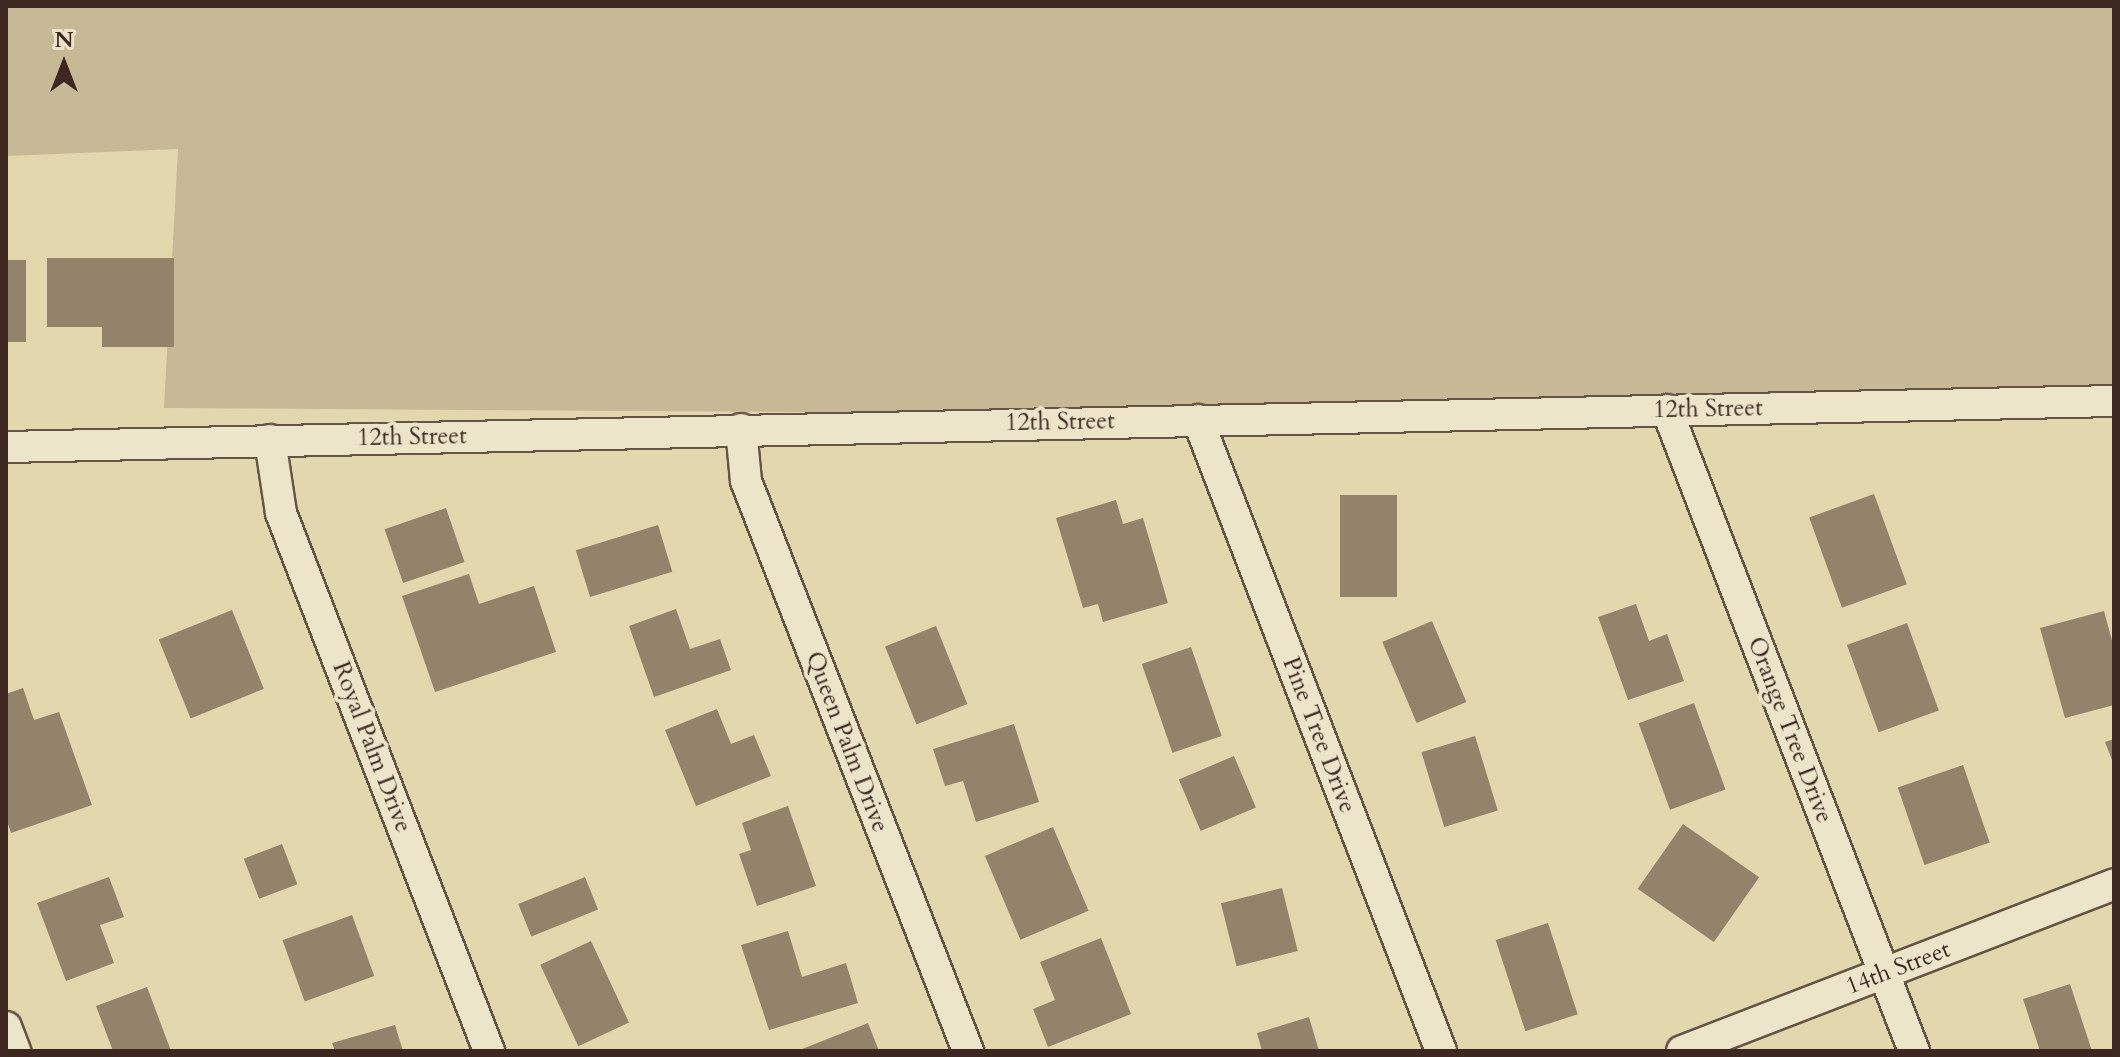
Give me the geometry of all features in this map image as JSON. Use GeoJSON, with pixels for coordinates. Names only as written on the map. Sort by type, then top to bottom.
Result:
{"type":"FeatureCollection","features":[{"type":"Feature","properties":{"kind":"street","name":"12th Street"},"geometry":{"type":"LineString","coordinates":[[6,447],[2114,401]]}},
{"type":"Feature","properties":{"kind":"street","name":"Orange Tree Drive"},"geometry":{"type":"LineString","coordinates":[[1667,410],[1914,1051]]}},
{"type":"Feature","properties":{"kind":"street","name":"Pine Tree Drive"},"geometry":{"type":"LineString","coordinates":[[1198,420],[1441,1051]]}},
{"type":"Feature","properties":{"kind":"street","name":"Queen Palm Drive"},"geometry":{"type":"LineString","coordinates":[[741,429],[746,481],[968,1051]]}},
{"type":"Feature","properties":{"kind":"street","name":"Royal Palm Drive"},"geometry":{"type":"LineString","coordinates":[[270,440],[281,513],[489,1051]]}},
{"type":"Feature","properties":{"kind":"street","name":"14th Street"},"geometry":{"type":"LineString","coordinates":[[1682,1051],[2114,884]]}},
{"type":"Feature","properties":{"kind":"street"},"geometry":{"type":"LineString","coordinates":[[6,1027],[15,1051]]}},
{"type":"Feature","properties":{"kind":"shaded area"},"geometry":{"type":"Polygon","coordinates":[[[6,6],[2114,6],[2114,407],[1447,416],[164,408],[178,149],[6,156],[6,6]]]}},
{"type":"Feature","properties":{"kind":"building"},"geometry":{"type":"Polygon","coordinates":[[[47,258],[174,258],[174,347],[102,347],[102,327],[47,327],[47,258]]]}},
{"type":"Feature","properties":{"kind":"building"},"geometry":{"type":"Polygon","coordinates":[[[6,260],[26,260],[26,342],[6,342],[6,260]]]}},
{"type":"Feature","properties":{"kind":"building"},"geometry":{"type":"Polygon","coordinates":[[[1874,494],[1907,584],[1842,608],[1809,518],[1874,494]]]}},
{"type":"Feature","properties":{"kind":"building"},"geometry":{"type":"Polygon","coordinates":[[[1340,495],[1397,495],[1397,597],[1340,597],[1340,495]]]}},
{"type":"Feature","properties":{"kind":"building"},"geometry":{"type":"Polygon","coordinates":[[[1116,500],[1123,524],[1143,518],[1168,603],[1103,622],[1098,604],[1083,608],[1056,518],[1116,500]]]}},
{"type":"Feature","properties":{"kind":"building"},"geometry":{"type":"Polygon","coordinates":[[[446,508],[465,562],[403,583],[385,529],[446,508]]]}},
{"type":"Feature","properties":{"kind":"building"},"geometry":{"type":"Polygon","coordinates":[[[658,525],[672,572],[590,597],[576,550],[658,525]]]}},
{"type":"Feature","properties":{"kind":"building"},"geometry":{"type":"Polygon","coordinates":[[[469,574],[479,604],[534,586],[556,652],[435,692],[402,596],[469,574]]]}},
{"type":"Feature","properties":{"kind":"building"},"geometry":{"type":"Polygon","coordinates":[[[1636,604],[1649,641],[1667,634],[1684,681],[1628,700],[1598,617],[1636,604]]]}},
{"type":"Feature","properties":{"kind":"building"},"geometry":{"type":"Polygon","coordinates":[[[676,609],[690,649],[720,639],[731,670],[654,697],[629,626],[676,609]]]}},
{"type":"Feature","properties":{"kind":"building"},"geometry":{"type":"Polygon","coordinates":[[[232,610],[264,689],[191,718],[159,640],[232,610]]]}},
{"type":"Feature","properties":{"kind":"building"},"geometry":{"type":"Polygon","coordinates":[[[2104,611],[2114,648],[2114,705],[2065,718],[2040,628],[2104,611]]]}},
{"type":"Feature","properties":{"kind":"building"},"geometry":{"type":"Polygon","coordinates":[[[1432,621],[1466,702],[1417,723],[1382,642],[1432,621]]]}},
{"type":"Feature","properties":{"kind":"building"},"geometry":{"type":"Polygon","coordinates":[[[1907,623],[1939,710],[1879,732],[1847,645],[1907,623]]]}},
{"type":"Feature","properties":{"kind":"building"},"geometry":{"type":"Polygon","coordinates":[[[936,626],[967,704],[916,724],[885,647],[936,626]]]}},
{"type":"Feature","properties":{"kind":"building"},"geometry":{"type":"Polygon","coordinates":[[[1191,647],[1222,736],[1172,753],[1142,664],[1191,647]]]}},
{"type":"Feature","properties":{"kind":"building"},"geometry":{"type":"Polygon","coordinates":[[[23,688],[34,720],[59,712],[92,805],[11,833],[6,818],[6,694],[23,688]]]}},
{"type":"Feature","properties":{"kind":"building"},"geometry":{"type":"Polygon","coordinates":[[[1694,703],[1725,789],[1670,810],[1639,723],[1694,703]]]}},
{"type":"Feature","properties":{"kind":"building"},"geometry":{"type":"Polygon","coordinates":[[[717,709],[731,744],[754,735],[771,776],[696,806],[665,730],[717,709]]]}},
{"type":"Feature","properties":{"kind":"building"},"geometry":{"type":"Polygon","coordinates":[[[1014,724],[1039,802],[976,822],[963,781],[945,786],[933,749],[1014,724]]]}},
{"type":"Feature","properties":{"kind":"building"},"geometry":{"type":"Polygon","coordinates":[[[1475,736],[1498,811],[1444,827],[1421,752],[1475,736]]]}},
{"type":"Feature","properties":{"kind":"building"},"geometry":{"type":"Polygon","coordinates":[[[2114,739],[2114,765],[2105,742],[2114,739]]]}},
{"type":"Feature","properties":{"kind":"building"},"geometry":{"type":"Polygon","coordinates":[[[1234,756],[1256,808],[1201,831],[1179,779],[1234,756]]]}},
{"type":"Feature","properties":{"kind":"building"},"geometry":{"type":"Polygon","coordinates":[[[1963,765],[1990,843],[1924,865],[1898,787],[1963,765]]]}},
{"type":"Feature","properties":{"kind":"building"},"geometry":{"type":"Polygon","coordinates":[[[788,806],[816,886],[757,906],[739,854],[751,850],[742,823],[788,806]]]}},
{"type":"Feature","properties":{"kind":"building"},"geometry":{"type":"Polygon","coordinates":[[[1683,824],[1759,877],[1714,942],[1638,889],[1683,824]]]}},
{"type":"Feature","properties":{"kind":"building"},"geometry":{"type":"Polygon","coordinates":[[[1053,827],[1089,911],[1020,940],[985,856],[1053,827]]]}},
{"type":"Feature","properties":{"kind":"building"},"geometry":{"type":"Polygon","coordinates":[[[282,844],[297,884],[259,899],[244,859],[282,844]]]}},
{"type":"Feature","properties":{"kind":"building"},"geometry":{"type":"Polygon","coordinates":[[[109,877],[124,917],[100,925],[114,963],[66,981],[37,903],[109,877]]]}},
{"type":"Feature","properties":{"kind":"building"},"geometry":{"type":"Polygon","coordinates":[[[585,877],[598,909],[531,936],[518,904],[585,877]]]}},
{"type":"Feature","properties":{"kind":"building"},"geometry":{"type":"Polygon","coordinates":[[[1282,888],[1298,951],[1237,966],[1221,903],[1282,888]]]}},
{"type":"Feature","properties":{"kind":"building"},"geometry":{"type":"Polygon","coordinates":[[[352,915],[374,976],[305,1001],[282,940],[352,915]]]}},
{"type":"Feature","properties":{"kind":"building"},"geometry":{"type":"Polygon","coordinates":[[[1548,923],[1578,1014],[1525,1031],[1496,940],[1548,923]]]}},
{"type":"Feature","properties":{"kind":"building"},"geometry":{"type":"Polygon","coordinates":[[[788,931],[802,977],[846,963],[858,1003],[769,1030],[741,945],[788,931]]]}},
{"type":"Feature","properties":{"kind":"building"},"geometry":{"type":"Polygon","coordinates":[[[1101,938],[1131,1014],[1048,1047],[1033,1009],[1055,1000],[1040,962],[1101,938]]]}},
{"type":"Feature","properties":{"kind":"building"},"geometry":{"type":"Polygon","coordinates":[[[591,941],[629,1023],[578,1046],[540,965],[591,941]]]}},
{"type":"Feature","properties":{"kind":"building"},"geometry":{"type":"Polygon","coordinates":[[[2070,984],[2092,1051],[2040,1051],[2023,999],[2070,984]]]}},
{"type":"Feature","properties":{"kind":"building"},"geometry":{"type":"Polygon","coordinates":[[[147,987],[171,1051],[113,1051],[96,1006],[147,987]]]}},
{"type":"Feature","properties":{"kind":"building"},"geometry":{"type":"Polygon","coordinates":[[[1309,1017],[1319,1051],[1262,1051],[1257,1033],[1309,1017]]]}},
{"type":"Feature","properties":{"kind":"building"},"geometry":{"type":"Polygon","coordinates":[[[868,1023],[879,1051],[797,1051],[868,1023]]]}},
{"type":"Feature","properties":{"kind":"building"},"geometry":{"type":"Polygon","coordinates":[[[395,1025],[403,1051],[335,1051],[332,1043],[395,1025]]]}}]}
